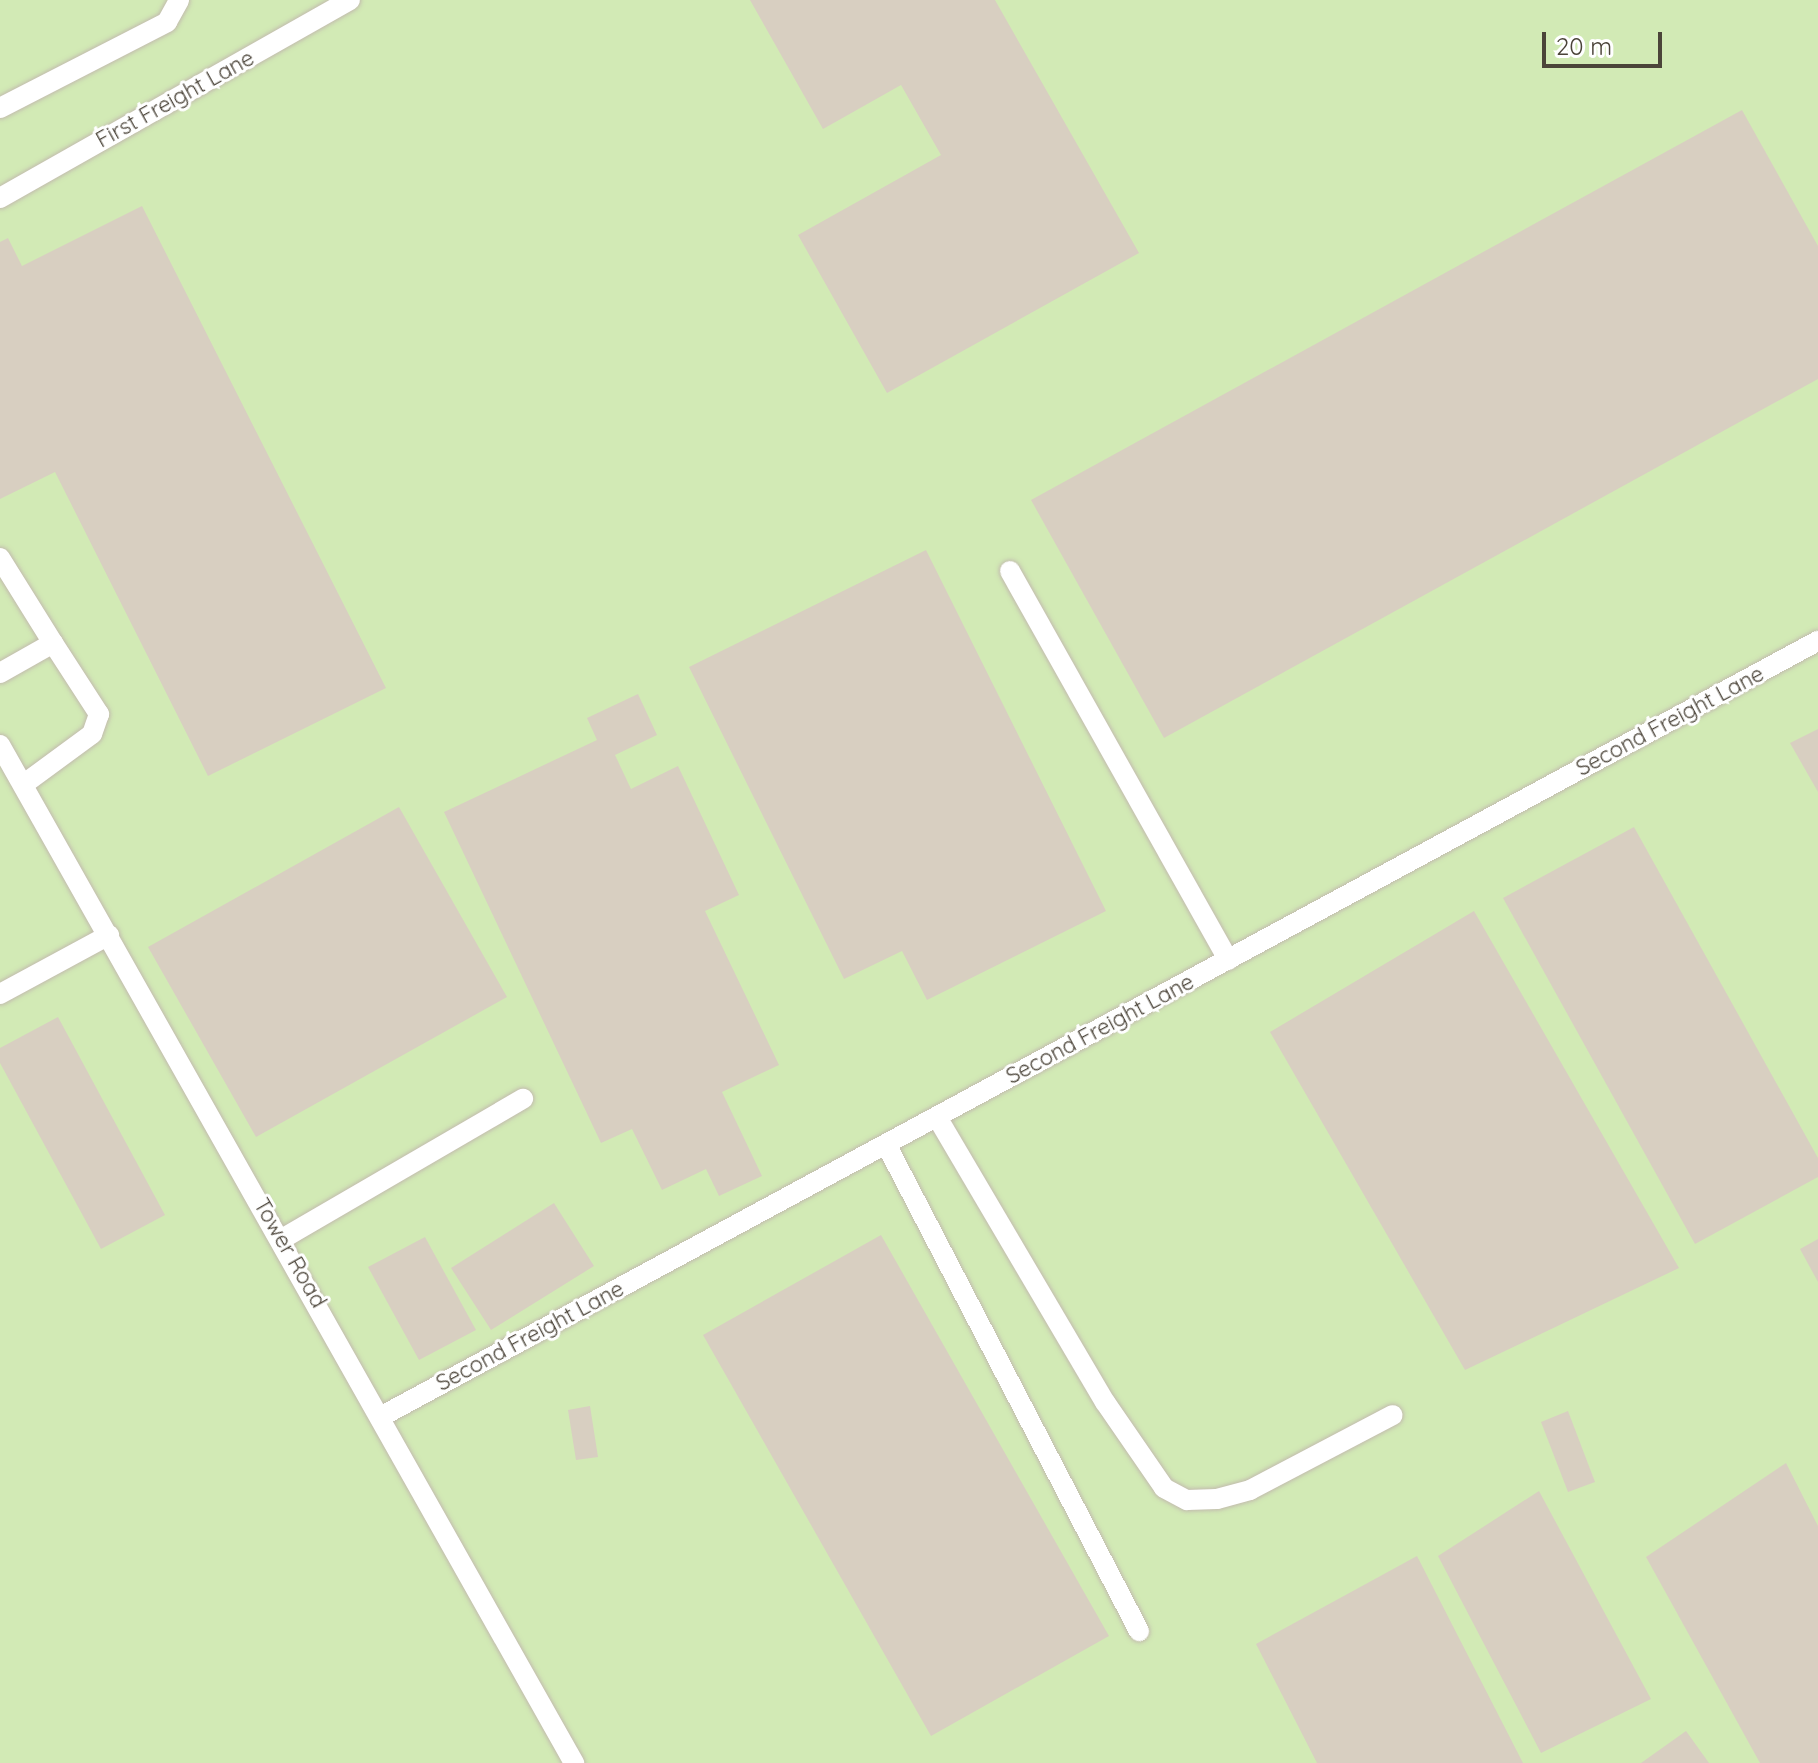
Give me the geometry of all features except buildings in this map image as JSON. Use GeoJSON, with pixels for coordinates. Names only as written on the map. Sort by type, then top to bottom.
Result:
{"type":"FeatureCollection","features":[{"type":"Feature","properties":{"kind":"lane"},"geometry":{"type":"LineString","coordinates":[[0,108],[167,22],[179,0]]}},
{"type":"Feature","properties":{"kind":"lane","name":"First Freight Lane"},"geometry":{"type":"LineString","coordinates":[[0,198],[350,0]]}},
{"type":"Feature","properties":{"kind":"lane"},"geometry":{"type":"LineString","coordinates":[[0,558],[99,714],[92,734],[24,784]]}},
{"type":"Feature","properties":{"kind":"lane"},"geometry":{"type":"LineString","coordinates":[[1010,571],[1228,960]]}},
{"type":"Feature","properties":{"kind":"lane","name":"Second Freight Lane"},"geometry":{"type":"LineString","coordinates":[[382,1416],[1818,641]]}},
{"type":"Feature","properties":{"kind":"lane"},"geometry":{"type":"LineString","coordinates":[[0,673],[53,643]]}},
{"type":"Feature","properties":{"kind":"lane","name":"Tower Road"},"geometry":{"type":"LineString","coordinates":[[3,756],[24,784],[282,1239],[574,1763]]}},
{"type":"Feature","properties":{"kind":"lane"},"geometry":{"type":"LineString","coordinates":[[0,994],[109,935]]}},
{"type":"Feature","properties":{"kind":"lane"},"geometry":{"type":"LineString","coordinates":[[282,1239],[523,1099]]}},
{"type":"Feature","properties":{"kind":"lane"},"geometry":{"type":"LineString","coordinates":[[937,1117],[1105,1402],[1164,1488],[1187,1500],[1217,1499],[1250,1490],[1393,1415]]}},
{"type":"Feature","properties":{"kind":"lane"},"geometry":{"type":"LineString","coordinates":[[886,1144],[1139,1631]]}},
{"type":"Feature","properties":{"kind":"green space"},"geometry":{"type":"Polygon","coordinates":[[[0,0],[1818,0],[1818,1763],[0,1763],[0,0]]]}}]}
